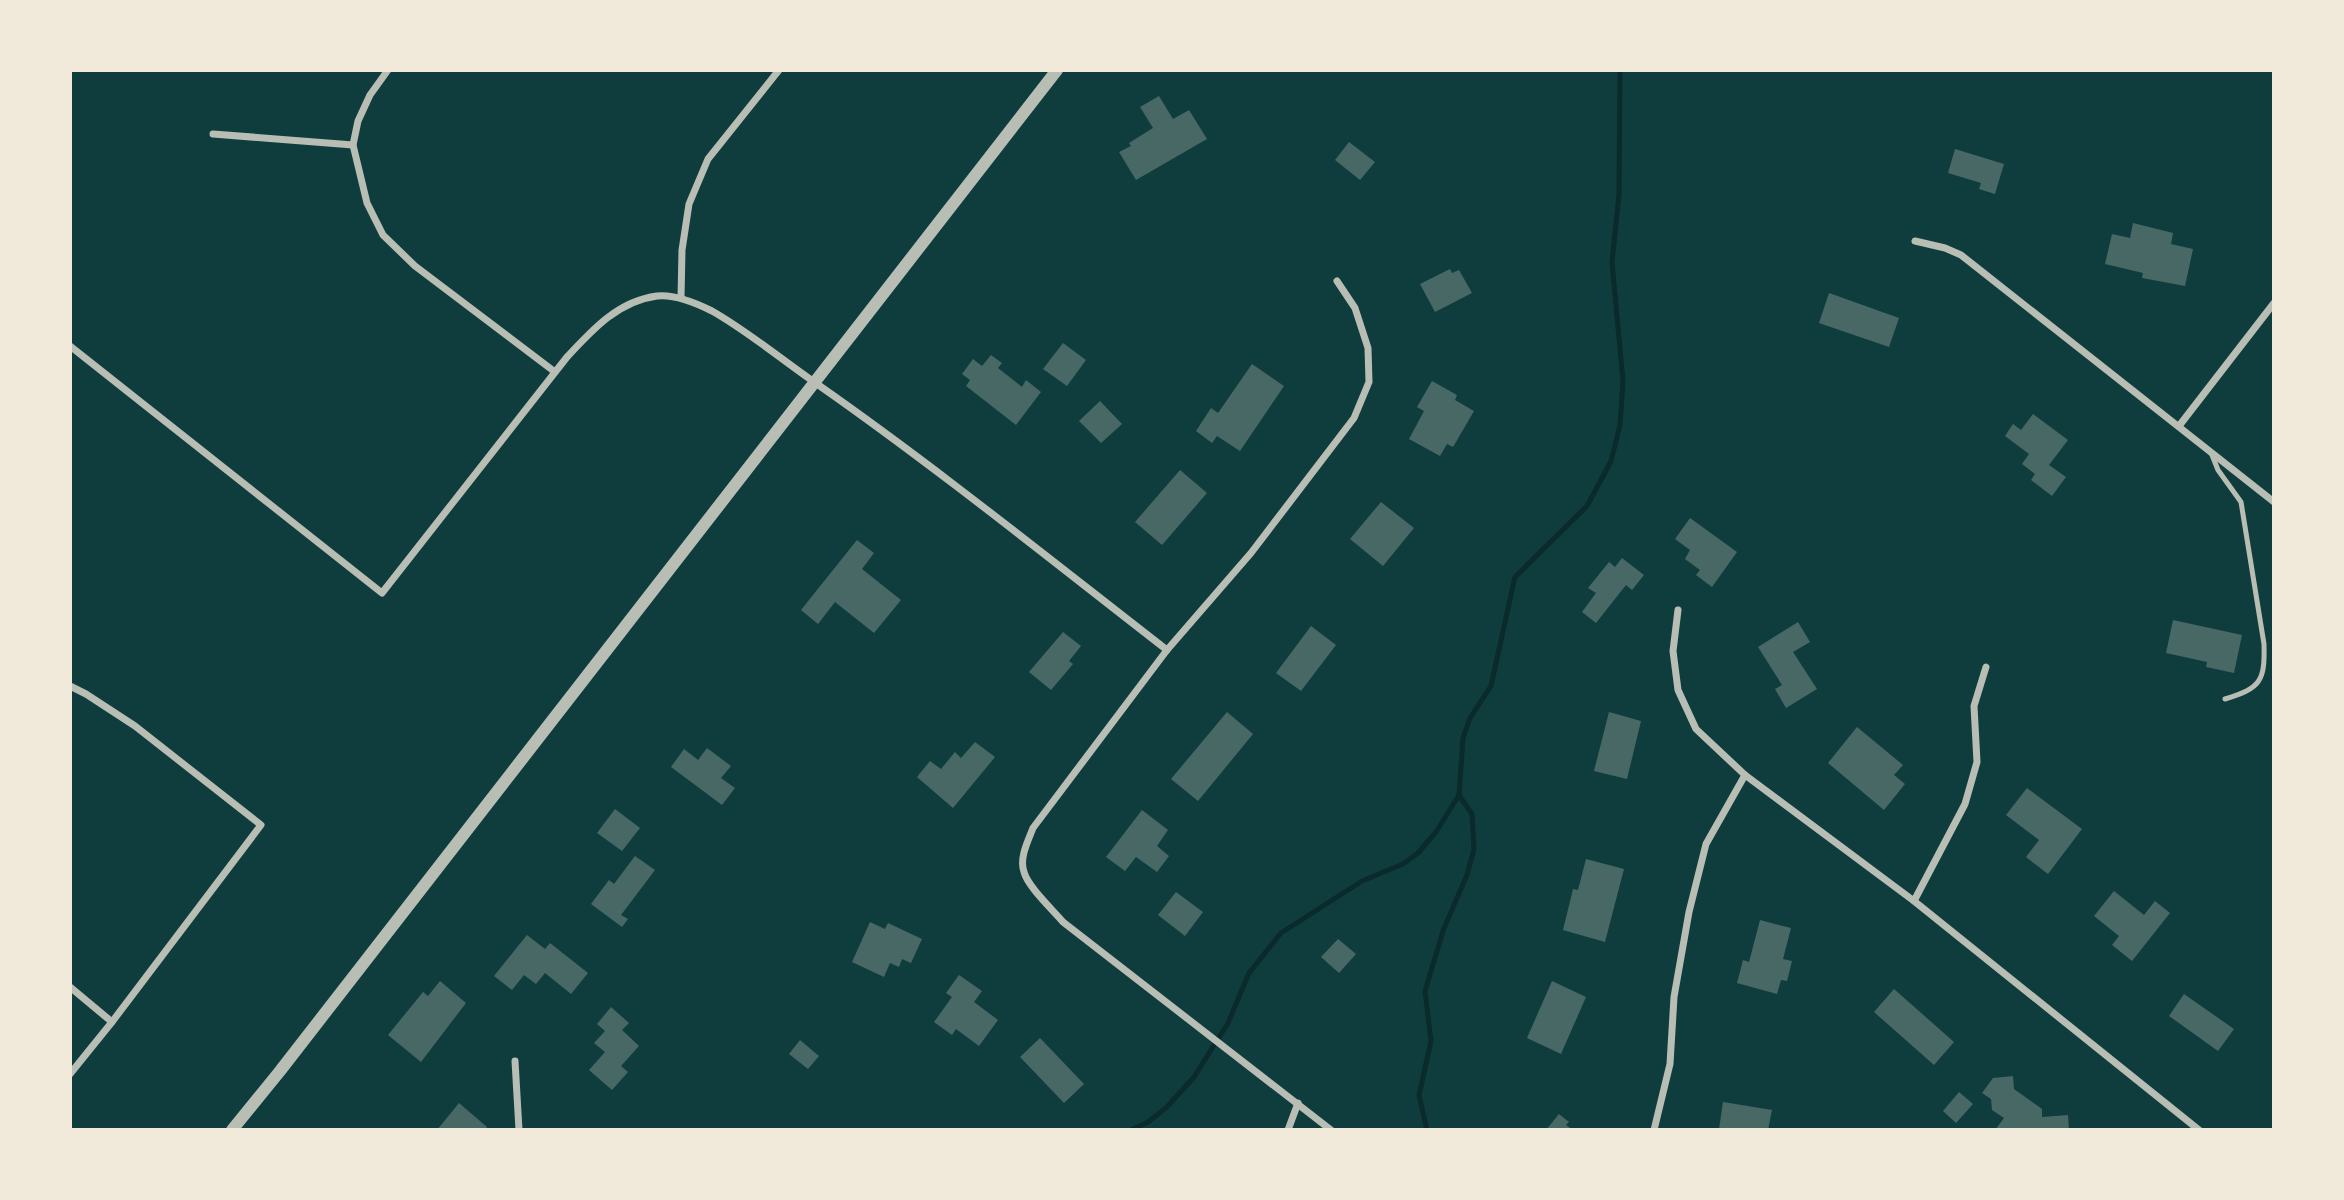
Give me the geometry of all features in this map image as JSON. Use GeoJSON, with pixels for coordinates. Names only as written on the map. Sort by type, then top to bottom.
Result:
{"type":"FeatureCollection","features":[{"type":"Feature","properties":{"kind":"street"},"geometry":{"type":"LineString","coordinates":[[388,70],[370,95],[358,121],[353,145],[367,203],[383,235],[415,266],[555,372]]}},
{"type":"Feature","properties":{"kind":"street"},"geometry":{"type":"LineString","coordinates":[[681,298],[682,250],[689,204],[708,159],[779,70]]}},
{"type":"Feature","properties":{"kind":"street"},"geometry":{"type":"LineString","coordinates":[[232,1130],[1057,70]]}},
{"type":"Feature","properties":{"kind":"street"},"geometry":{"type":"LineString","coordinates":[[213,134],[353,145]]}},
{"type":"Feature","properties":{"kind":"street"},"geometry":{"type":"LineString","coordinates":[[1915,241],[1961,255],[2274,502]]}},
{"type":"Feature","properties":{"kind":"street"},"geometry":{"type":"LineString","coordinates":[[1331,1130],[1063,922],[1037,893],[1023,872],[1024,851],[1033,828],[1167,650],[1251,553],[1354,418],[1369,382],[1368,348],[1355,309],[1337,281]]}},
{"type":"Feature","properties":{"kind":"street"},"geometry":{"type":"LineString","coordinates":[[70,346],[382,593],[555,372],[596,326],[627,304],[657,296],[681,298],[711,311],[749,335],[862,415],[1167,650]]}},
{"type":"Feature","properties":{"kind":"street"},"geometry":{"type":"LineString","coordinates":[[2179,426],[2274,303]]}},
{"type":"Feature","properties":{"kind":"street"},"geometry":{"type":"LineString","coordinates":[[1678,610],[1673,651],[1678,690],[1696,729],[1745,775],[1914,901],[2194,1129]]}},
{"type":"Feature","properties":{"kind":"street"},"geometry":{"type":"LineString","coordinates":[[1914,901],[1965,804],[1977,762],[1974,706],[1986,667]]}},
{"type":"Feature","properties":{"kind":"street"},"geometry":{"type":"LineString","coordinates":[[70,686],[135,726],[261,825],[70,1074]]}},
{"type":"Feature","properties":{"kind":"street"},"geometry":{"type":"LineString","coordinates":[[1654,1130],[1670,1064],[1674,997],[1689,912],[1706,844],[1745,775]]}},
{"type":"Feature","properties":{"kind":"street"},"geometry":{"type":"LineString","coordinates":[[70,987],[112,1022]]}},
{"type":"Feature","properties":{"kind":"street"},"geometry":{"type":"LineString","coordinates":[[515,1062],[519,1130]]}},
{"type":"Feature","properties":{"kind":"street"},"geometry":{"type":"LineString","coordinates":[[1288,1130],[1298,1103]]}},
{"type":"Feature","properties":{"kind":"lane"},"geometry":{"type":"LineString","coordinates":[[2210,451],[2218,470],[2241,502],[2264,645],[2265,667],[2261,677],[2248,692],[2225,699]]}},
{"type":"Feature","properties":{"kind":"building"},"geometry":{"type":"Polygon","coordinates":[[[1159,96],[1173,119],[1189,110],[1207,139],[1136,180],[1119,152],[1153,128],[1140,107],[1159,96]]]}},
{"type":"Feature","properties":{"kind":"building"},"geometry":{"type":"Polygon","coordinates":[[[1349,142],[1375,162],[1360,180],[1335,160],[1349,142]]]}},
{"type":"Feature","properties":{"kind":"building"},"geometry":{"type":"Polygon","coordinates":[[[1955,149],[2004,164],[1995,194],[1979,189],[1981,183],[1948,173],[1955,149]]]}},
{"type":"Feature","properties":{"kind":"building"},"geometry":{"type":"Polygon","coordinates":[[[2133,223],[2173,233],[2171,244],[2193,249],[2185,286],[2142,278],[2143,273],[2105,264],[2112,234],[2130,238],[2133,223]]]}},
{"type":"Feature","properties":{"kind":"building"},"geometry":{"type":"Polygon","coordinates":[[[1450,269],[1452,273],[1459,270],[1472,293],[1435,312],[1420,284],[1450,269]]]}},
{"type":"Feature","properties":{"kind":"building"},"geometry":{"type":"Polygon","coordinates":[[[1829,293],[1899,318],[1889,347],[1819,323],[1829,293]]]}},
{"type":"Feature","properties":{"kind":"building"},"geometry":{"type":"Polygon","coordinates":[[[1063,343],[1086,360],[1067,386],[1043,369],[1063,343]]]}},
{"type":"Feature","properties":{"kind":"building"},"geometry":{"type":"Polygon","coordinates":[[[991,355],[1002,363],[998,368],[1022,387],[1026,380],[1041,392],[1016,425],[966,386],[970,380],[962,374],[973,359],[982,366],[991,355]]]}},
{"type":"Feature","properties":{"kind":"building"},"geometry":{"type":"Polygon","coordinates":[[[1252,364],[1284,386],[1240,451],[1217,436],[1212,443],[1196,431],[1211,408],[1218,413],[1252,364]]]}},
{"type":"Feature","properties":{"kind":"building"},"geometry":{"type":"Polygon","coordinates":[[[1432,381],[1457,395],[1455,400],[1474,411],[1453,447],[1447,444],[1440,456],[1409,439],[1424,411],[1417,407],[1432,381]]]}},
{"type":"Feature","properties":{"kind":"building"},"geometry":{"type":"Polygon","coordinates":[[[1100,401],[1122,424],[1101,443],[1079,421],[1100,401]]]}},
{"type":"Feature","properties":{"kind":"building"},"geometry":{"type":"Polygon","coordinates":[[[2033,414],[2068,440],[2049,465],[2066,477],[2052,496],[2031,480],[2035,474],[2022,464],[2029,454],[2005,436],[2013,424],[2021,430],[2033,414]]]}},
{"type":"Feature","properties":{"kind":"building"},"geometry":{"type":"Polygon","coordinates":[[[1180,470],[1207,493],[1162,545],[1135,522],[1180,470]]]}},
{"type":"Feature","properties":{"kind":"building"},"geometry":{"type":"Polygon","coordinates":[[[1381,502],[1414,528],[1383,566],[1350,539],[1381,502]]]}},
{"type":"Feature","properties":{"kind":"building"},"geometry":{"type":"Polygon","coordinates":[[[1690,518],[1737,552],[1712,587],[1696,575],[1700,570],[1685,559],[1690,550],[1675,539],[1690,518]]]}},
{"type":"Feature","properties":{"kind":"building"},"geometry":{"type":"Polygon","coordinates":[[[857,540],[874,553],[862,569],[901,600],[874,633],[835,602],[818,624],[801,610],[857,540]]]}},
{"type":"Feature","properties":{"kind":"building"},"geometry":{"type":"Polygon","coordinates":[[[1622,558],[1644,575],[1632,590],[1626,585],[1596,623],[1582,612],[1596,593],[1588,588],[1609,562],[1615,567],[1622,558]]]}},
{"type":"Feature","properties":{"kind":"building"},"geometry":{"type":"Polygon","coordinates":[[[2173,620],[2242,635],[2234,673],[2206,667],[2207,662],[2166,653],[2173,620]]]}},
{"type":"Feature","properties":{"kind":"building"},"geometry":{"type":"Polygon","coordinates":[[[1798,622],[1810,642],[1793,652],[1817,689],[1786,708],[1775,689],[1782,685],[1758,647],[1798,622]]]}},
{"type":"Feature","properties":{"kind":"building"},"geometry":{"type":"Polygon","coordinates":[[[1311,626],[1336,645],[1301,691],[1276,673],[1311,626]]]}},
{"type":"Feature","properties":{"kind":"building"},"geometry":{"type":"Polygon","coordinates":[[[1063,632],[1081,646],[1069,661],[1073,664],[1051,690],[1029,672],[1063,632]]]}},
{"type":"Feature","properties":{"kind":"building"},"geometry":{"type":"Polygon","coordinates":[[[1227,712],[1253,734],[1198,801],[1171,779],[1227,712]]]}},
{"type":"Feature","properties":{"kind":"building"},"geometry":{"type":"Polygon","coordinates":[[[1609,712],[1641,721],[1627,779],[1594,771],[1609,712]]]}},
{"type":"Feature","properties":{"kind":"building"},"geometry":{"type":"Polygon","coordinates":[[[1857,727],[1903,765],[1894,775],[1905,784],[1884,810],[1828,763],[1857,727]]]}},
{"type":"Feature","properties":{"kind":"building"},"geometry":{"type":"Polygon","coordinates":[[[975,742],[995,757],[953,808],[917,777],[930,761],[941,769],[955,752],[961,758],[975,742]]]}},
{"type":"Feature","properties":{"kind":"building"},"geometry":{"type":"Polygon","coordinates":[[[707,748],[731,766],[721,778],[735,788],[722,805],[671,767],[684,749],[698,760],[707,748]]]}},
{"type":"Feature","properties":{"kind":"building"},"geometry":{"type":"Polygon","coordinates":[[[2027,788],[2082,829],[2048,874],[2026,857],[2039,840],[2006,815],[2027,788]]]}},
{"type":"Feature","properties":{"kind":"building"},"geometry":{"type":"Polygon","coordinates":[[[615,809],[640,828],[622,851],[597,833],[615,809]]]}},
{"type":"Feature","properties":{"kind":"building"},"geometry":{"type":"Polygon","coordinates":[[[1142,810],[1168,830],[1157,846],[1169,856],[1157,872],[1136,857],[1125,871],[1106,857],[1142,810]]]}},
{"type":"Feature","properties":{"kind":"building"},"geometry":{"type":"Polygon","coordinates":[[[635,856],[655,870],[621,915],[628,919],[622,927],[591,904],[609,880],[614,884],[635,856]]]}},
{"type":"Feature","properties":{"kind":"building"},"geometry":{"type":"Polygon","coordinates":[[[1586,859],[1624,869],[1605,942],[1563,930],[1573,889],[1578,890],[1586,859]]]}},
{"type":"Feature","properties":{"kind":"building"},"geometry":{"type":"Polygon","coordinates":[[[2114,891],[2144,915],[2155,901],[2170,913],[2132,961],[2112,945],[2119,936],[2094,916],[2114,891]]]}},
{"type":"Feature","properties":{"kind":"building"},"geometry":{"type":"Polygon","coordinates":[[[1176,892],[1203,912],[1185,936],[1158,915],[1176,892]]]}},
{"type":"Feature","properties":{"kind":"building"},"geometry":{"type":"Polygon","coordinates":[[[1760,920],[1791,928],[1783,959],[1792,961],[1787,981],[1781,980],[1777,994],[1737,983],[1743,960],[1749,962],[1760,920]]]}},
{"type":"Feature","properties":{"kind":"building"},"geometry":{"type":"Polygon","coordinates":[[[870,922],[885,929],[888,923],[922,939],[911,963],[902,959],[899,967],[890,963],[884,977],[852,962],[870,922]]]}},
{"type":"Feature","properties":{"kind":"building"},"geometry":{"type":"Polygon","coordinates":[[[527,935],[545,949],[550,943],[588,973],[571,994],[545,973],[536,984],[524,975],[512,990],[494,976],[527,935]]]}},
{"type":"Feature","properties":{"kind":"building"},"geometry":{"type":"Polygon","coordinates":[[[1338,939],[1356,954],[1339,973],[1321,957],[1338,939]]]}},
{"type":"Feature","properties":{"kind":"building"},"geometry":{"type":"Polygon","coordinates":[[[959,975],[982,991],[974,1002],[998,1020],[979,1046],[956,1029],[952,1035],[934,1022],[952,997],[946,993],[959,975]]]}},
{"type":"Feature","properties":{"kind":"building"},"geometry":{"type":"Polygon","coordinates":[[[440,981],[466,1003],[421,1062],[388,1035],[423,992],[428,996],[440,981]]]}},
{"type":"Feature","properties":{"kind":"building"},"geometry":{"type":"Polygon","coordinates":[[[1552,981],[1586,997],[1561,1054],[1527,1038],[1552,981]]]}},
{"type":"Feature","properties":{"kind":"building"},"geometry":{"type":"Polygon","coordinates":[[[1894,989],[1954,1042],[1934,1065],[1874,1012],[1894,989]]]}},
{"type":"Feature","properties":{"kind":"building"},"geometry":{"type":"Polygon","coordinates":[[[2184,994],[2234,1029],[2218,1051],[2169,1016],[2184,994]]]}},
{"type":"Feature","properties":{"kind":"building"},"geometry":{"type":"Polygon","coordinates":[[[611,1007],[629,1023],[622,1030],[639,1046],[621,1066],[628,1072],[612,1090],[589,1070],[605,1052],[594,1043],[605,1031],[597,1024],[611,1007]]]}},
{"type":"Feature","properties":{"kind":"building"},"geometry":{"type":"Polygon","coordinates":[[[1040,1038],[1084,1084],[1064,1103],[1020,1057],[1040,1038]]]}},
{"type":"Feature","properties":{"kind":"building"},"geometry":{"type":"Polygon","coordinates":[[[800,1040],[819,1056],[808,1069],[789,1054],[800,1040]]]}},
{"type":"Feature","properties":{"kind":"building"},"geometry":{"type":"Polygon","coordinates":[[[2013,1076],[2014,1089],[2042,1109],[2042,1117],[2068,1115],[2069,1130],[1995,1130],[2004,1118],[1992,1110],[1991,1099],[1982,1093],[1993,1078],[2013,1076]]]}},
{"type":"Feature","properties":{"kind":"building"},"geometry":{"type":"Polygon","coordinates":[[[1959,1092],[1973,1104],[1956,1123],[1943,1111],[1959,1092]]]}},
{"type":"Feature","properties":{"kind":"building"},"geometry":{"type":"Polygon","coordinates":[[[1723,1102],[1772,1110],[1768,1130],[1719,1129],[1723,1102]]]}},
{"type":"Feature","properties":{"kind":"building"},"geometry":{"type":"Polygon","coordinates":[[[459,1103],[487,1127],[485,1130],[437,1130],[459,1103]]]}},
{"type":"Feature","properties":{"kind":"building"},"geometry":{"type":"Polygon","coordinates":[[[1559,1114],[1569,1122],[1566,1125],[1573,1130],[1546,1130],[1559,1114]]]}},
{"type":"Feature","properties":{"kind":"waterway"},"geometry":{"type":"LineString","coordinates":[[1131,1130],[1148,1122],[1167,1107],[1194,1077],[1228,1023],[1249,973],[1281,933],[1362,881],[1403,864],[1418,853],[1436,832],[1459,795],[1463,738],[1470,718],[1491,686],[1515,577],[1587,506],[1611,461],[1620,425],[1623,381],[1612,262],[1619,195],[1620,70]]}},
{"type":"Feature","properties":{"kind":"waterway"},"geometry":{"type":"LineString","coordinates":[[1427,1130],[1419,1095],[1431,1041],[1425,991],[1444,928],[1467,875],[1474,849],[1472,814],[1459,795]]}}]}
